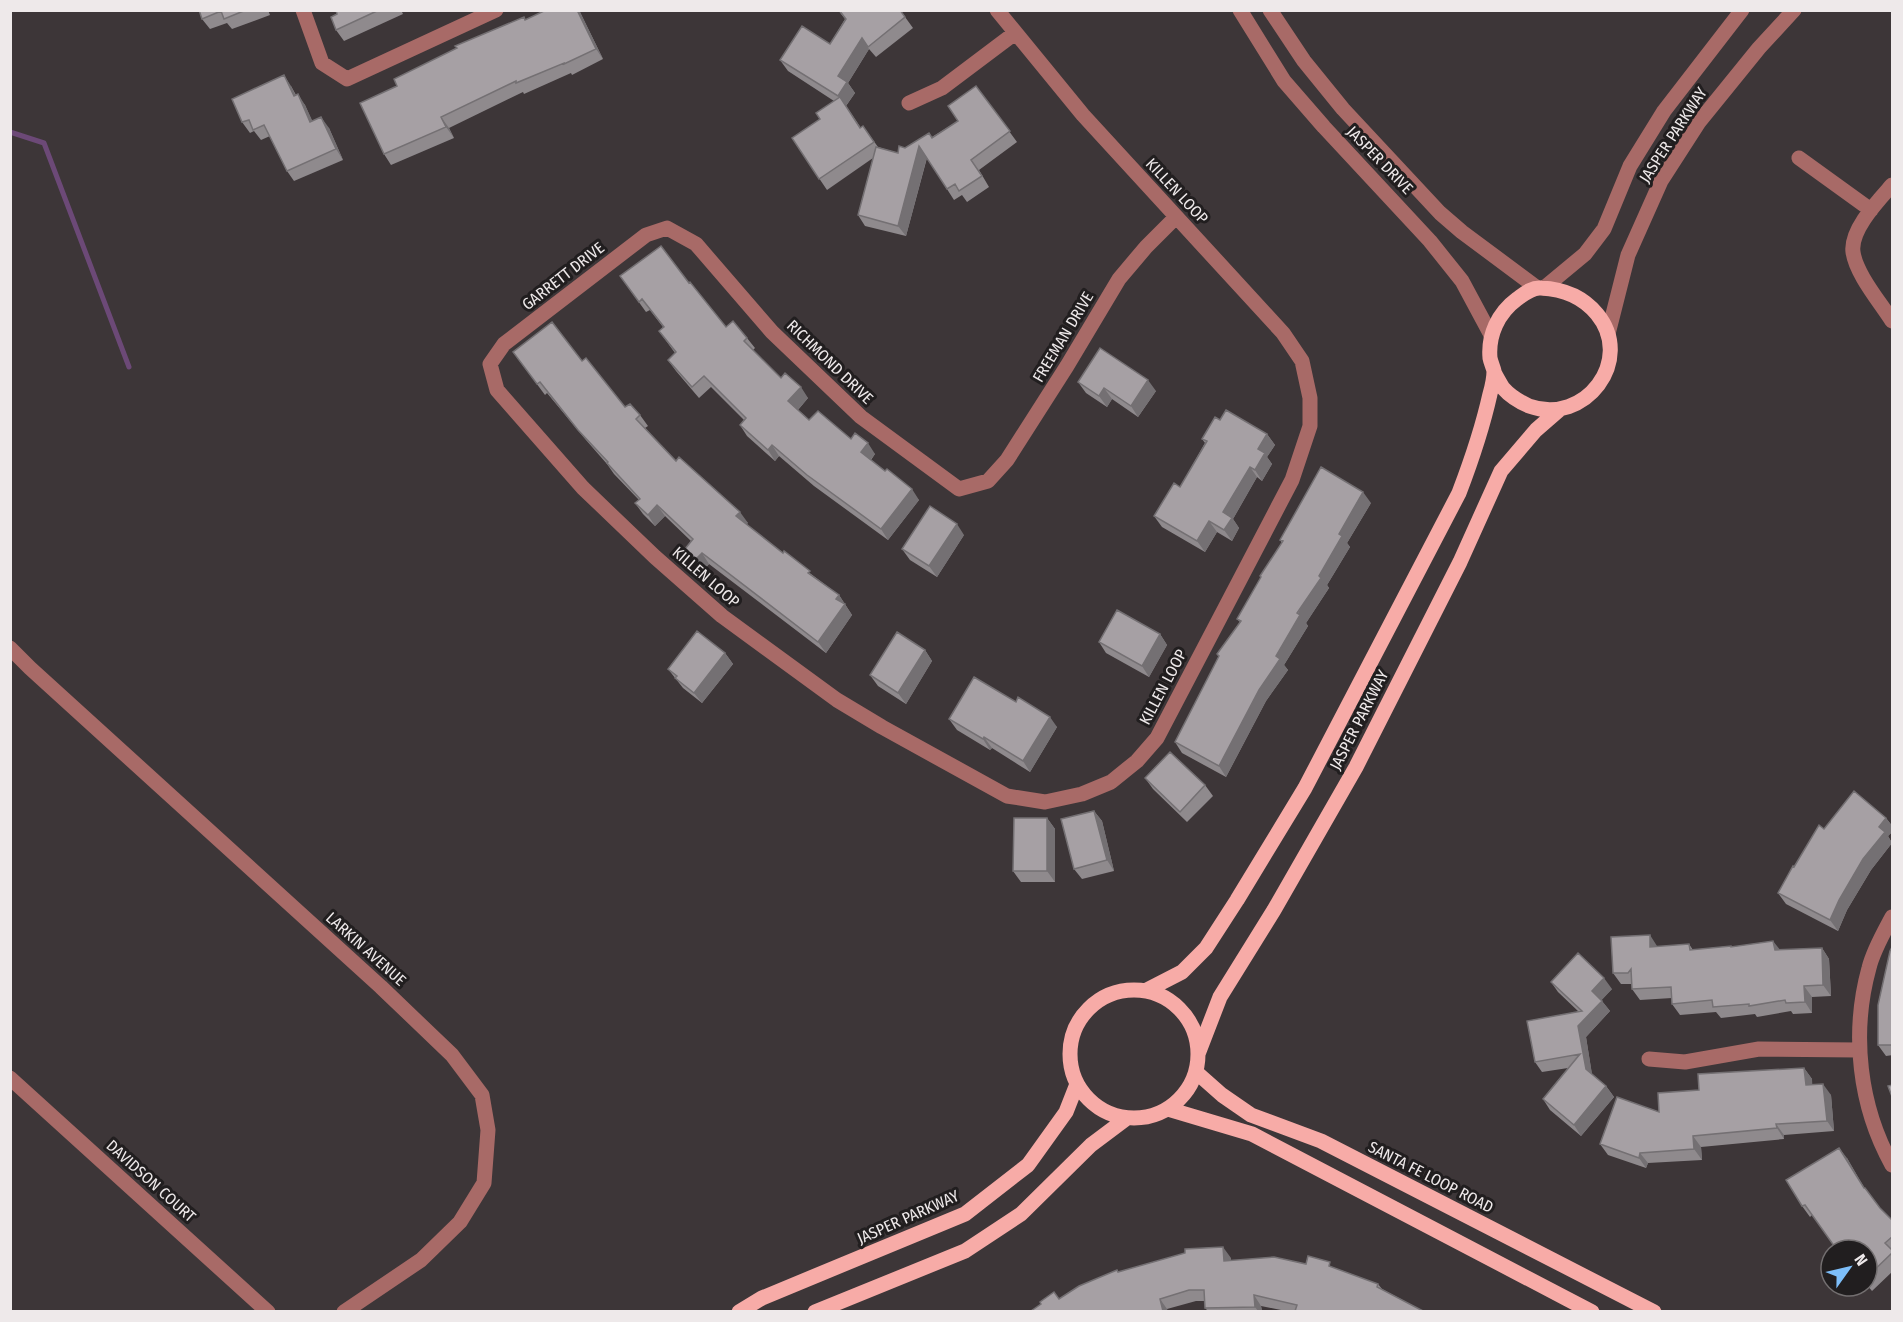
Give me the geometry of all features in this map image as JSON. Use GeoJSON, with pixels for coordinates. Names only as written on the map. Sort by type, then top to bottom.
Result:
{"type":"FeatureCollection","features":[{"type":"Feature","properties":{"kind":"main road"},"geometry":{"type":"LineString","coordinates":[[1540,288],[1558,290],[1590,305],[1601,318],[1608,334],[1609,359],[1600,383],[1589,396],[1575,405],[1559,410],[1539,409],[1520,402],[1504,390],[1490,360],[1491,335],[1498,318],[1509,304],[1540,288]]}},
{"type":"Feature","properties":{"kind":"main road","name":"JASPER PARKWAY"},"geometry":{"type":"LineString","coordinates":[[1147,990],[1182,972],[1206,948],[1305,788],[1459,493],[1477,447],[1494,372]]}},
{"type":"Feature","properties":{"kind":"main road","name":"JASPER PARKWAY"},"geometry":{"type":"LineString","coordinates":[[1198,1054],[1220,997],[1274,910],[1356,767],[1460,562],[1501,471],[1536,430],[1559,410]]}},
{"type":"Feature","properties":{"kind":"main road"},"geometry":{"type":"LineString","coordinates":[[1126,989],[1147,990],[1168,999],[1184,1013],[1195,1032],[1198,1054],[1196,1072],[1190,1087],[1168,1109],[1148,1117],[1127,1118],[1107,1113],[1090,1101],[1077,1084],[1070,1065],[1070,1044],[1076,1024],[1089,1007],[1106,995],[1126,989]]}},
{"type":"Feature","properties":{"kind":"main road","name":"SANTA FE LOOP ROAD"},"geometry":{"type":"LineString","coordinates":[[1196,1072],[1222,1095],[1251,1115],[1321,1141],[1654,1311]]}},
{"type":"Feature","properties":{"kind":"main road","name":"JASPER PARKWAY"},"geometry":{"type":"LineString","coordinates":[[739,1311],[762,1298],[965,1214],[1028,1165],[1066,1112],[1077,1084]]}},
{"type":"Feature","properties":{"kind":"main road"},"geometry":{"type":"LineString","coordinates":[[1168,1109],[1252,1134],[1592,1311]]}},
{"type":"Feature","properties":{"kind":"main road"},"geometry":{"type":"LineString","coordinates":[[815,1311],[965,1251],[1021,1214],[1091,1145],[1127,1118]]}},
{"type":"Feature","properties":{"kind":"street"},"geometry":{"type":"LineString","coordinates":[[303,10],[321,63],[347,80],[496,10]]}},
{"type":"Feature","properties":{"kind":"street","name":"KILLEN LOOP"},"geometry":{"type":"LineString","coordinates":[[490,364],[497,390],[583,488],[722,616],[837,700],[882,728],[1007,796],[1045,802],[1082,794],[1111,782],[1137,761],[1157,738],[1292,480],[1310,426],[1310,398],[1302,361],[1282,333],[1083,115],[997,10]]}},
{"type":"Feature","properties":{"kind":"street","name":"JASPER DRIVE"},"geometry":{"type":"LineString","coordinates":[[1240,10],[1284,81],[1324,128],[1430,241],[1462,281],[1491,335]]}},
{"type":"Feature","properties":{"kind":"street","name":"JASPER DRIVE"},"geometry":{"type":"LineString","coordinates":[[1270,10],[1304,61],[1343,109],[1440,213],[1462,232],[1540,288]]}},
{"type":"Feature","properties":{"kind":"street","name":"JASPER PARKWAY"},"geometry":{"type":"LineString","coordinates":[[1540,288],[1585,254],[1604,229],[1630,165],[1664,111],[1742,10]]}},
{"type":"Feature","properties":{"kind":"street","name":"JASPER PARKWAY"},"geometry":{"type":"LineString","coordinates":[[1608,334],[1628,255],[1661,182],[1699,122],[1759,48],[1794,10]]}},
{"type":"Feature","properties":{"kind":"street"},"geometry":{"type":"LineString","coordinates":[[909,103],[942,88],[1015,33]]}},
{"type":"Feature","properties":{"kind":"street"},"geometry":{"type":"LineString","coordinates":[[1799,158],[1871,210]]}},
{"type":"Feature","properties":{"kind":"street"},"geometry":{"type":"LineString","coordinates":[[1893,185],[1871,210],[1857,233],[1853,250],[1863,275],[1893,321]]}},
{"type":"Feature","properties":{"kind":"street","name":"FREEMAN DRIVE"},"geometry":{"type":"LineString","coordinates":[[988,481],[1007,460],[1119,279],[1176,217]]}},
{"type":"Feature","properties":{"kind":"street","name":"GARRETT DRIVE"},"geometry":{"type":"LineString","coordinates":[[490,364],[504,344],[646,235],[667,228]]}},
{"type":"Feature","properties":{"kind":"street","name":"RICHMOND DRIVE"},"geometry":{"type":"LineString","coordinates":[[667,228],[696,244],[772,332],[861,417],[959,489],[988,481]]}},
{"type":"Feature","properties":{"kind":"street","name":"LARKIN AVENUE"},"geometry":{"type":"LineString","coordinates":[[10,648],[453,1055],[482,1095],[488,1130],[484,1183],[460,1222],[422,1260],[344,1311]]}},
{"type":"Feature","properties":{"kind":"street"},"geometry":{"type":"LineString","coordinates":[[1893,917],[1869,966],[1860,1013],[1858,1050],[1865,1094],[1883,1148],[1893,1165]]}},
{"type":"Feature","properties":{"kind":"street"},"geometry":{"type":"LineString","coordinates":[[1649,1059],[1685,1062],[1759,1049],[1858,1050]]}},
{"type":"Feature","properties":{"kind":"street","name":"DAVIDSON COURT"},"geometry":{"type":"LineString","coordinates":[[10,1078],[268,1311]]}},
{"type":"Feature","properties":{"kind":"building"},"geometry":{"type":"Polygon","coordinates":[[[199,10],[246,10],[224,19],[221,11],[202,19],[199,10]]]}},
{"type":"Feature","properties":{"kind":"building"},"geometry":{"type":"Polygon","coordinates":[[[336,10],[379,10],[336,30],[331,17],[337,14],[336,10]]]}},
{"type":"Feature","properties":{"kind":"building"},"geometry":{"type":"Polygon","coordinates":[[[546,10],[577,10],[596,49],[564,64],[516,83],[516,81],[441,117],[446,127],[384,154],[360,103],[397,86],[394,79],[457,48],[455,46],[546,10]]]}},
{"type":"Feature","properties":{"kind":"building"},"geometry":{"type":"Polygon","coordinates":[[[839,10],[900,10],[905,17],[868,47],[862,38],[838,76],[847,82],[838,96],[780,60],[802,26],[830,44],[846,19],[839,10]]]}},
{"type":"Feature","properties":{"kind":"building"},"geometry":{"type":"Polygon","coordinates":[[[284,75],[294,96],[298,94],[310,122],[321,117],[336,149],[287,171],[264,125],[253,130],[249,120],[242,122],[232,99],[284,75]]]}},
{"type":"Feature","properties":{"kind":"building"},"geometry":{"type":"Polygon","coordinates":[[[976,86],[1010,131],[971,160],[982,176],[959,191],[955,184],[947,189],[919,146],[898,226],[858,215],[876,147],[898,153],[899,146],[905,148],[929,133],[932,138],[958,121],[948,106],[976,86]]]}},
{"type":"Feature","properties":{"kind":"building"},"geometry":{"type":"Polygon","coordinates":[[[840,97],[860,128],[863,126],[874,142],[819,179],[792,138],[820,119],[816,113],[840,97]]]}},
{"type":"Feature","properties":{"kind":"building"},"geometry":{"type":"Polygon","coordinates":[[[661,246],[726,327],[733,321],[747,338],[744,341],[781,378],[785,373],[801,387],[788,401],[809,420],[818,411],[851,439],[855,433],[868,443],[861,452],[912,489],[881,529],[807,475],[772,445],[768,450],[740,425],[746,418],[704,376],[692,387],[668,360],[676,352],[659,331],[664,327],[642,299],[639,302],[620,276],[661,246]]]}},
{"type":"Feature","properties":{"kind":"building"},"geometry":{"type":"Polygon","coordinates":[[[552,322],[582,361],[586,358],[625,407],[630,404],[640,415],[636,419],[676,461],[679,457],[740,512],[736,516],[839,595],[836,599],[845,604],[818,642],[702,553],[696,559],[685,549],[693,539],[657,505],[648,515],[635,503],[640,499],[578,430],[540,382],[537,384],[513,352],[552,322]]]}},
{"type":"Feature","properties":{"kind":"building"},"geometry":{"type":"Polygon","coordinates":[[[1100,348],[1148,380],[1131,406],[1104,388],[1099,396],[1078,382],[1100,348]]]}},
{"type":"Feature","properties":{"kind":"building"},"geometry":{"type":"Polygon","coordinates":[[[1226,410],[1267,434],[1258,449],[1265,453],[1255,470],[1250,467],[1223,512],[1232,518],[1224,530],[1209,521],[1197,541],[1154,516],[1174,483],[1180,487],[1207,441],[1202,439],[1215,417],[1220,420],[1226,410]]]}},
{"type":"Feature","properties":{"kind":"building"},"geometry":{"type":"Polygon","coordinates":[[[1321,467],[1363,492],[1339,534],[1342,536],[1319,576],[1321,578],[1297,613],[1300,615],[1276,656],[1280,659],[1259,690],[1219,766],[1175,742],[1219,656],[1217,654],[1241,621],[1237,619],[1260,576],[1283,541],[1280,540],[1321,467]]]}},
{"type":"Feature","properties":{"kind":"building"},"geometry":{"type":"Polygon","coordinates":[[[930,506],[957,524],[929,566],[902,549],[930,506]]]}},
{"type":"Feature","properties":{"kind":"building"},"geometry":{"type":"Polygon","coordinates":[[[1117,610],[1160,634],[1142,666],[1099,642],[1117,610]]]}},
{"type":"Feature","properties":{"kind":"building"},"geometry":{"type":"Polygon","coordinates":[[[697,631],[725,653],[694,693],[675,678],[677,676],[668,669],[697,631]]]}},
{"type":"Feature","properties":{"kind":"building"},"geometry":{"type":"Polygon","coordinates":[[[897,632],[925,650],[898,693],[870,675],[897,632]]]}},
{"type":"Feature","properties":{"kind":"building"},"geometry":{"type":"Polygon","coordinates":[[[974,677],[1016,702],[1018,697],[1050,717],[1023,761],[949,719],[974,677]]]}},
{"type":"Feature","properties":{"kind":"building"},"geometry":{"type":"Polygon","coordinates":[[[1170,752],[1205,785],[1180,812],[1145,778],[1170,752]]]}},
{"type":"Feature","properties":{"kind":"building"},"geometry":{"type":"Polygon","coordinates":[[[1854,791],[1886,818],[1879,827],[1885,832],[1863,859],[1830,920],[1778,893],[1819,825],[1824,829],[1854,791]]]}},
{"type":"Feature","properties":{"kind":"building"},"geometry":{"type":"Polygon","coordinates":[[[1094,811],[1107,860],[1074,869],[1061,819],[1094,811]]]}},
{"type":"Feature","properties":{"kind":"building"},"geometry":{"type":"Polygon","coordinates":[[[1014,818],[1047,818],[1047,871],[1013,871],[1014,818]]]}},
{"type":"Feature","properties":{"kind":"building"},"geometry":{"type":"Polygon","coordinates":[[[1650,935],[1650,947],[1689,944],[1690,950],[1773,941],[1775,950],[1822,948],[1823,985],[1804,986],[1805,1002],[1786,1003],[1785,1000],[1749,1006],[1749,1004],[1713,1007],[1712,1000],[1672,1004],[1671,987],[1632,989],[1631,969],[1628,973],[1613,973],[1611,937],[1650,935]]]}},
{"type":"Feature","properties":{"kind":"building"},"geometry":{"type":"Polygon","coordinates":[[[1893,945],[1893,1045],[1878,1045],[1878,1005],[1893,945]]]}},
{"type":"Feature","properties":{"kind":"building"},"geometry":{"type":"Polygon","coordinates":[[[1578,953],[1604,978],[1592,991],[1602,1001],[1578,1026],[1586,1069],[1606,1086],[1574,1125],[1543,1099],[1580,1054],[1535,1062],[1527,1021],[1582,1011],[1551,982],[1578,953]]]}},
{"type":"Feature","properties":{"kind":"building"},"geometry":{"type":"Polygon","coordinates":[[[1804,1068],[1806,1085],[1823,1084],[1827,1121],[1776,1124],[1777,1128],[1693,1136],[1694,1149],[1640,1153],[1639,1158],[1600,1144],[1617,1097],[1659,1112],[1658,1093],[1699,1090],[1698,1074],[1804,1068]]]}},
{"type":"Feature","properties":{"kind":"building"},"geometry":{"type":"Polygon","coordinates":[[[1893,1085],[1893,1099],[1888,1086],[1893,1085]]]}},
{"type":"Feature","properties":{"kind":"building"},"geometry":{"type":"Polygon","coordinates":[[[1839,1148],[1864,1188],[1893,1221],[1893,1236],[1885,1243],[1893,1252],[1879,1265],[1879,1238],[1828,1238],[1805,1205],[1802,1206],[1786,1180],[1839,1148]]]}},
{"type":"Feature","properties":{"kind":"building"},"geometry":{"type":"Polygon","coordinates":[[[1223,1247],[1224,1261],[1274,1257],[1306,1264],[1308,1256],[1330,1262],[1329,1266],[1378,1284],[1377,1287],[1423,1311],[1295,1311],[1297,1305],[1254,1295],[1255,1307],[1205,1308],[1204,1290],[1189,1290],[1160,1299],[1163,1311],[1031,1311],[1054,1292],[1059,1299],[1079,1286],[1117,1270],[1118,1272],[1185,1253],[1185,1249],[1223,1247]]]}},
{"type":"Feature","properties":{"kind":"waterway"},"geometry":{"type":"LineString","coordinates":[[10,132],[44,143],[129,367]]}}]}
